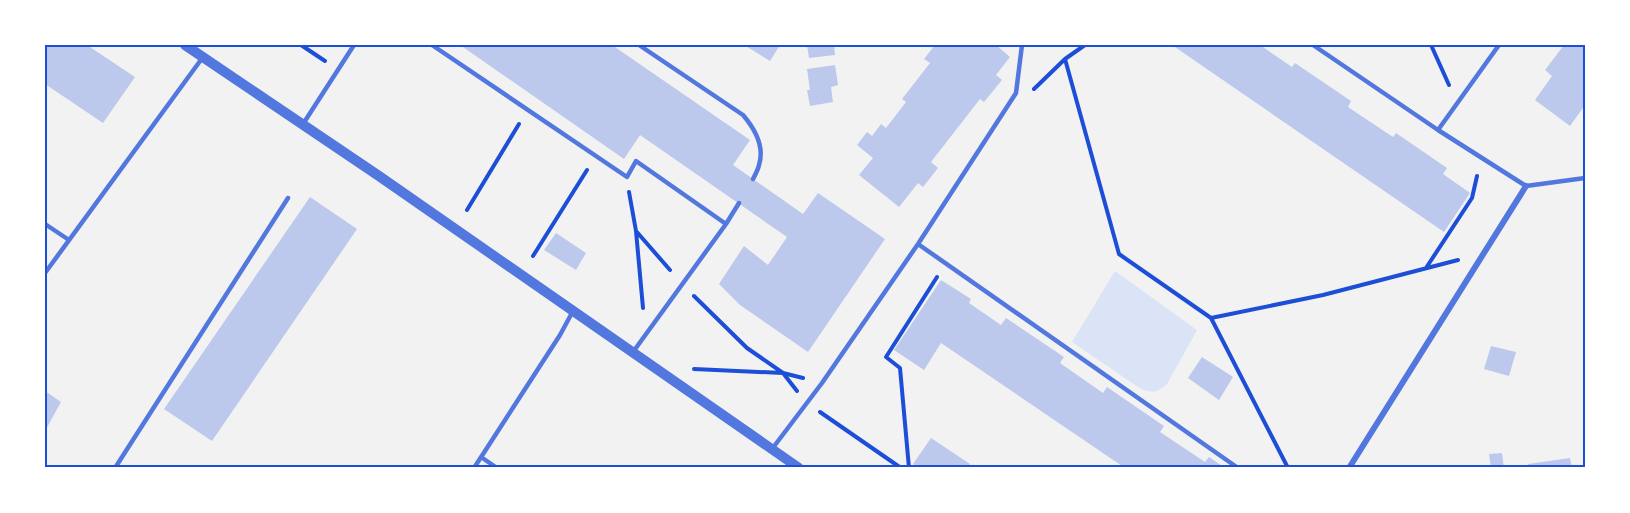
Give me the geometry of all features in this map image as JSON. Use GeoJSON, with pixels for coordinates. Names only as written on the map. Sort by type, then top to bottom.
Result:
{"type":"FeatureCollection","features":[{"type":"Feature","properties":{"kind":"street"},"geometry":{"type":"LineString","coordinates":[[185,45],[303,124],[799,468]]}},
{"type":"Feature","properties":{"kind":"street"},"geometry":{"type":"LineString","coordinates":[[1349,468],[1526,186]]}},
{"type":"Feature","properties":{"kind":"lane"},"geometry":{"type":"LineString","coordinates":[[303,124],[354,45]]}},
{"type":"Feature","properties":{"kind":"lane"},"geometry":{"type":"LineString","coordinates":[[432,45],[627,177],[636,161],[726,224]]}},
{"type":"Feature","properties":{"kind":"lane"},"geometry":{"type":"LineString","coordinates":[[639,45],[743,115],[754,129],[760,147],[760,165],[753,179]]}},
{"type":"Feature","properties":{"kind":"lane"},"geometry":{"type":"LineString","coordinates":[[772,449],[822,383],[918,244],[1016,93],[1022,45]]}},
{"type":"Feature","properties":{"kind":"lane"},"geometry":{"type":"LineString","coordinates":[[1312,45],[1526,186],[1585,178]]}},
{"type":"Feature","properties":{"kind":"lane"},"geometry":{"type":"LineString","coordinates":[[1438,130],[1498,45]]}},
{"type":"Feature","properties":{"kind":"lane"},"geometry":{"type":"LineString","coordinates":[[45,273],[203,57]]}},
{"type":"Feature","properties":{"kind":"lane"},"geometry":{"type":"LineString","coordinates":[[115,468],[288,198]]}},
{"type":"Feature","properties":{"kind":"lane"},"geometry":{"type":"LineString","coordinates":[[633,352],[739,203]]}},
{"type":"Feature","properties":{"kind":"lane"},"geometry":{"type":"LineString","coordinates":[[45,224],[69,240]]}},
{"type":"Feature","properties":{"kind":"lane"},"geometry":{"type":"LineString","coordinates":[[918,244],[1238,468]]}},
{"type":"Feature","properties":{"kind":"lane"},"geometry":{"type":"LineString","coordinates":[[474,468],[573,311]]}},
{"type":"Feature","properties":{"kind":"lane"},"geometry":{"type":"LineString","coordinates":[[481,457],[497,468]]}},
{"type":"Feature","properties":{"kind":"path"},"geometry":{"type":"LineString","coordinates":[[301,45],[338,70]]}},
{"type":"Feature","properties":{"kind":"path"},"geometry":{"type":"LineString","coordinates":[[1032,91],[1065,59],[1085,45]]}},
{"type":"Feature","properties":{"kind":"path"},"geometry":{"type":"LineString","coordinates":[[1431,45],[1458,104]]}},
{"type":"Feature","properties":{"kind":"path"},"geometry":{"type":"LineString","coordinates":[[1065,59],[1119,254],[1211,318],[1288,468]]}},
{"type":"Feature","properties":{"kind":"path"},"geometry":{"type":"LineString","coordinates":[[467,210],[528,110]]}},
{"type":"Feature","properties":{"kind":"path"},"geometry":{"type":"LineString","coordinates":[[533,256],[596,156]]}},
{"type":"Feature","properties":{"kind":"path"},"geometry":{"type":"LineString","coordinates":[[1426,268],[1472,198],[1481,158]]}},
{"type":"Feature","properties":{"kind":"path"},"geometry":{"type":"LineString","coordinates":[[627,177],[636,231],[646,334]]}},
{"type":"Feature","properties":{"kind":"path"},"geometry":{"type":"LineString","coordinates":[[636,231],[682,284],[747,348],[783,373]]}},
{"type":"Feature","properties":{"kind":"path"},"geometry":{"type":"LineString","coordinates":[[1211,318],[1323,295],[1482,254]]}},
{"type":"Feature","properties":{"kind":"path"},"geometry":{"type":"LineString","coordinates":[[909,468],[900,368],[886,357],[945,263]]}},
{"type":"Feature","properties":{"kind":"path"},"geometry":{"type":"LineString","coordinates":[[693,369],[783,373],[822,383]]}},
{"type":"Feature","properties":{"kind":"path"},"geometry":{"type":"LineString","coordinates":[[807,403],[901,468]]}},
{"type":"Feature","properties":{"kind":"shaded area"},"geometry":{"type":"Polygon","coordinates":[[[1115,271],[1197,330],[1167,384],[1158,391],[1141,389],[1072,342],[1115,271]]]}},
{"type":"Feature","properties":{"kind":"building"},"geometry":{"type":"Polygon","coordinates":[[[45,45],[87,45],[135,77],[103,123],[45,84],[45,45]]]}},
{"type":"Feature","properties":{"kind":"building"},"geometry":{"type":"Polygon","coordinates":[[[460,45],[612,45],[750,140],[733,165],[803,214],[818,193],[885,239],[808,352],[740,305],[719,284],[744,246],[768,265],[787,237],[640,135],[624,159],[460,45]]]}},
{"type":"Feature","properties":{"kind":"building"},"geometry":{"type":"Polygon","coordinates":[[[744,45],[780,45],[770,61],[744,45]]]}},
{"type":"Feature","properties":{"kind":"building"},"geometry":{"type":"Polygon","coordinates":[[[807,45],[834,45],[835,55],[809,58],[807,45]]]}},
{"type":"Feature","properties":{"kind":"building"},"geometry":{"type":"Polygon","coordinates":[[[935,45],[996,45],[1010,57],[996,75],[1002,80],[984,102],[980,99],[931,162],[938,168],[923,187],[918,183],[899,207],[859,175],[873,158],[857,145],[867,132],[872,136],[881,124],[886,128],[906,102],[902,99],[930,63],[924,59],[935,45]]]}},
{"type":"Feature","properties":{"kind":"building"},"geometry":{"type":"Polygon","coordinates":[[[1172,45],[1260,45],[1292,67],[1295,63],[1351,101],[1348,107],[1393,137],[1396,133],[1447,168],[1443,174],[1470,193],[1444,232],[1172,45]]]}},
{"type":"Feature","properties":{"kind":"building"},"geometry":{"type":"Polygon","coordinates":[[[1564,45],[1585,45],[1585,105],[1570,126],[1535,100],[1552,76],[1545,70],[1564,45]]]}},
{"type":"Feature","properties":{"kind":"building"},"geometry":{"type":"Polygon","coordinates":[[[835,65],[838,85],[831,87],[833,102],[810,106],[807,69],[835,65]]]}},
{"type":"Feature","properties":{"kind":"building"},"geometry":{"type":"Polygon","coordinates":[[[310,197],[357,229],[212,441],[164,409],[310,197]]]}},
{"type":"Feature","properties":{"kind":"building"},"geometry":{"type":"Polygon","coordinates":[[[556,233],[586,253],[576,270],[544,250],[556,233]]]}},
{"type":"Feature","properties":{"kind":"building"},"geometry":{"type":"Polygon","coordinates":[[[941,280],[971,299],[969,303],[1001,325],[1006,318],[1064,357],[1060,363],[1103,393],[1107,387],[1164,426],[1160,432],[1205,462],[1209,457],[1225,468],[1125,468],[941,343],[924,370],[894,350],[941,280]]]}},
{"type":"Feature","properties":{"kind":"building"},"geometry":{"type":"Polygon","coordinates":[[[1491,346],[1516,352],[1509,376],[1484,369],[1491,346]]]}},
{"type":"Feature","properties":{"kind":"building"},"geometry":{"type":"Polygon","coordinates":[[[1202,357],[1233,377],[1219,400],[1188,378],[1202,357]]]}},
{"type":"Feature","properties":{"kind":"building"},"geometry":{"type":"Polygon","coordinates":[[[45,391],[61,402],[45,431],[45,391]]]}},
{"type":"Feature","properties":{"kind":"building"},"geometry":{"type":"Polygon","coordinates":[[[931,438],[970,464],[967,468],[919,468],[913,464],[931,438]]]}},
{"type":"Feature","properties":{"kind":"building"},"geometry":{"type":"Polygon","coordinates":[[[1502,453],[1504,468],[1491,468],[1489,454],[1502,453]]]}},
{"type":"Feature","properties":{"kind":"building"},"geometry":{"type":"Polygon","coordinates":[[[1570,458],[1572,468],[1529,468],[1528,464],[1570,458]]]}}]}
